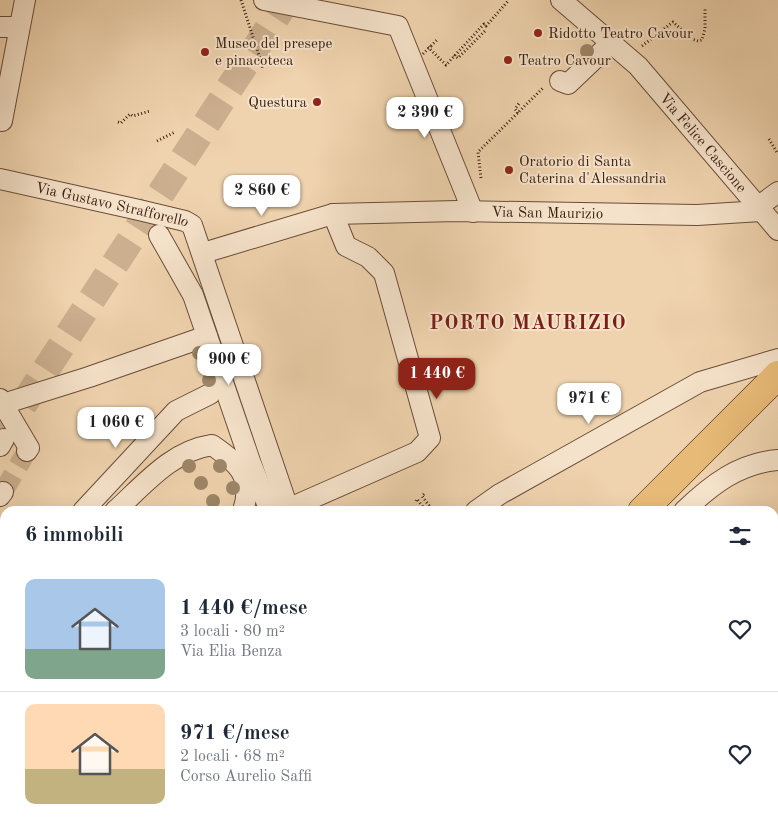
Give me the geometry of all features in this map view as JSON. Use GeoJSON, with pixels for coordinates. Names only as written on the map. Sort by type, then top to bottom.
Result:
{"type":"FeatureCollection","features":[{"type":"Feature","properties":{"kind":"main road"},"geometry":{"type":"LineString","coordinates":[[647,506],[778,375]]}},
{"type":"Feature","properties":{"kind":"street"},"geometry":{"type":"LineString","coordinates":[[2,121],[7,94],[10,27],[25,0]]}},
{"type":"Feature","properties":{"kind":"street"},"geometry":{"type":"LineString","coordinates":[[264,0],[398,26],[419,50],[473,212]]}},
{"type":"Feature","properties":{"kind":"street","name":"Via Felice Cascione"},"geometry":{"type":"LineString","coordinates":[[561,0],[611,43],[633,54],[638,66],[778,230]]}},
{"type":"Feature","properties":{"kind":"street"},"geometry":{"type":"LineString","coordinates":[[560,81],[568,84],[611,43]]}},
{"type":"Feature","properties":{"kind":"street","name":"Via Gustavo Strafforello"},"geometry":{"type":"LineString","coordinates":[[1,180],[185,221],[192,226],[203,253],[279,506]]}},
{"type":"Feature","properties":{"kind":"street"},"geometry":{"type":"LineString","coordinates":[[760,208],[778,192]]}},
{"type":"Feature","properties":{"kind":"street","name":"Via San Maurizio"},"geometry":{"type":"LineString","coordinates":[[203,253],[333,214],[473,212],[697,215],[760,208]]}},
{"type":"Feature","properties":{"kind":"street"},"geometry":{"type":"LineString","coordinates":[[289,506],[417,452],[430,438],[384,274],[368,257],[346,246],[333,214]]}},
{"type":"Feature","properties":{"kind":"street"},"geometry":{"type":"LineString","coordinates":[[159,236],[193,295],[195,342],[278,506]]}},
{"type":"Feature","properties":{"kind":"street"},"geometry":{"type":"LineString","coordinates":[[27,451],[29,448],[2,402],[89,377],[195,342]]}},
{"type":"Feature","properties":{"kind":"street"},"geometry":{"type":"LineString","coordinates":[[483,506],[500,494],[700,382],[778,359]]}},
{"type":"Feature","properties":{"kind":"street"},"geometry":{"type":"LineString","coordinates":[[88,506],[192,401]]}},
{"type":"Feature","properties":{"kind":"street"},"geometry":{"type":"LineString","coordinates":[[120,506],[173,458],[195,447],[212,445],[233,459],[245,475],[245,506]]}},
{"type":"Feature","properties":{"kind":"street"},"geometry":{"type":"LineString","coordinates":[[690,506],[716,482],[726,476],[752,465],[778,460]]}},
{"type":"Feature","properties":{"kind":"path"},"geometry":{"type":"LineString","coordinates":[[241,0],[264,68]]}},
{"type":"Feature","properties":{"kind":"path"},"geometry":{"type":"LineString","coordinates":[[419,50],[446,65],[454,54],[484,24],[486,26],[509,0]]}},
{"type":"Feature","properties":{"kind":"path"},"geometry":{"type":"LineString","coordinates":[[633,54],[673,22],[692,39],[702,40],[705,29],[705,8]]}},
{"type":"Feature","properties":{"kind":"path"},"geometry":{"type":"LineString","coordinates":[[454,54],[458,58],[486,30]]}},
{"type":"Feature","properties":{"kind":"path"},"geometry":{"type":"LineString","coordinates":[[419,50],[431,46],[438,38]]}},
{"type":"Feature","properties":{"kind":"path"},"geometry":{"type":"LineString","coordinates":[[481,177],[478,152],[552,79],[560,81]]}},
{"type":"Feature","properties":{"kind":"path"},"geometry":{"type":"LineString","coordinates":[[518,112],[515,109],[520,102]]}},
{"type":"Feature","properties":{"kind":"path"},"geometry":{"type":"LineString","coordinates":[[118,122],[121,124],[130,114],[133,116],[150,111]]}},
{"type":"Feature","properties":{"kind":"path"},"geometry":{"type":"LineString","coordinates":[[157,141],[174,132]]}},
{"type":"Feature","properties":{"kind":"path"},"geometry":{"type":"LineString","coordinates":[[769,139],[778,154]]}},
{"type":"Feature","properties":{"kind":"path"},"geometry":{"type":"LineString","coordinates":[[424,494],[422,496],[429,506]]}},
{"type":"Feature","properties":{"kind":"path"},"geometry":{"type":"LineString","coordinates":[[416,501],[417,499],[422,506]]}},
{"type":"Feature","properties":{"kind":"tunnel"},"geometry":{"type":"LineString","coordinates":[[0,440],[287,0]]}},
{"type":"Feature","properties":{"kind":"tunnel"},"geometry":{"type":"LineString","coordinates":[[3,492],[27,451]]}},
{"type":"Feature","properties":{"kind":"place","name":"Ridotto Teatro Cavour"},"geometry":{"type":"Point","coordinates":[538,33]}},
{"type":"Feature","properties":{"kind":"place","name":"Museo del presepe e pinacoteca"},"geometry":{"type":"Point","coordinates":[205,52]}},
{"type":"Feature","properties":{"kind":"place","name":"Teatro Cavour"},"geometry":{"type":"Point","coordinates":[508,60]}},
{"type":"Feature","properties":{"kind":"place","name":"Questura"},"geometry":{"type":"Point","coordinates":[317,102]}},
{"type":"Feature","properties":{"kind":"place","name":"Oratorio di Santa Caterina d'Alessandria"},"geometry":{"type":"Point","coordinates":[509,170]}},
{"type":"Feature","properties":{"kind":"district","name":"PORTO MAURIZIO"},"geometry":{"type":"Point","coordinates":[528,322]}}]}
